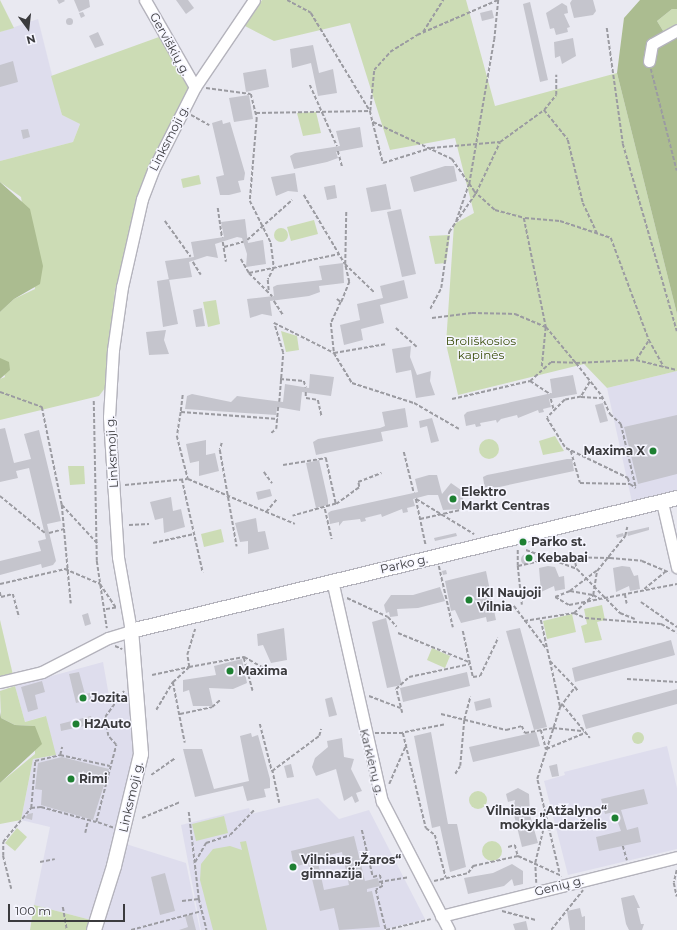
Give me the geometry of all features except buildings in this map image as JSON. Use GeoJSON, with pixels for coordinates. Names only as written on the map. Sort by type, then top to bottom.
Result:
{"type":"FeatureCollection","features":[{"type":"Feature","properties":{"kind":"main road","name":"Parko g."},"geometry":{"type":"LineString","coordinates":[[132,631],[332,580],[677,498]]}},
{"type":"Feature","properties":{"kind":"main road","name":"Linksmoji g."},"geometry":{"type":"LineString","coordinates":[[94,930],[123,832],[141,754],[132,631]]}},
{"type":"Feature","properties":{"kind":"street","name":"Gerviškių g."},"geometry":{"type":"LineString","coordinates":[[145,0],[195,87]]}},
{"type":"Feature","properties":{"kind":"street","name":"Linksmoji g."},"geometry":{"type":"LineString","coordinates":[[132,631],[118,557],[110,417],[113,350],[142,199],[182,111],[195,87],[254,0]]}},
{"type":"Feature","properties":{"kind":"street"},"geometry":{"type":"LineString","coordinates":[[649,61],[652,44],[677,30]]}},
{"type":"Feature","properties":{"kind":"street"},"geometry":{"type":"LineString","coordinates":[[662,502],[677,568]]}},
{"type":"Feature","properties":{"kind":"street","name":"Karklėnų g."},"geometry":{"type":"LineString","coordinates":[[332,580],[366,734],[388,817],[436,917],[448,930]]}},
{"type":"Feature","properties":{"kind":"street"},"geometry":{"type":"LineString","coordinates":[[0,682],[42,672],[108,638],[132,631]]}},
{"type":"Feature","properties":{"kind":"street","name":"Genių g."},"geometry":{"type":"LineString","coordinates":[[436,917],[538,890],[677,857]]}},
{"type":"Feature","properties":{"kind":"path"},"geometry":{"type":"LineString","coordinates":[[287,0],[311,13],[370,111],[383,163],[431,148],[500,142]]}},
{"type":"Feature","properties":{"kind":"path"},"geometry":{"type":"LineString","coordinates":[[423,32],[443,0]]}},
{"type":"Feature","properties":{"kind":"path"},"geometry":{"type":"LineString","coordinates":[[370,111],[374,70],[390,52],[423,32],[498,0],[494,40],[469,184],[455,223]]}},
{"type":"Feature","properties":{"kind":"path"},"geometry":{"type":"LineString","coordinates":[[607,28],[623,144],[677,331]]}},
{"type":"Feature","properties":{"kind":"path"},"geometry":{"type":"LineString","coordinates":[[649,61],[677,171]]}},
{"type":"Feature","properties":{"kind":"path"},"geometry":{"type":"LineString","coordinates":[[430,310],[441,288],[449,232],[476,193],[500,142],[544,110],[556,95],[556,75]]}},
{"type":"Feature","properties":{"kind":"path"},"geometry":{"type":"LineString","coordinates":[[310,85],[320,111],[337,146]]}},
{"type":"Feature","properties":{"kind":"path"},"geometry":{"type":"LineString","coordinates":[[195,87],[251,94],[256,113],[250,201],[271,243],[274,268],[268,280],[268,291]]}},
{"type":"Feature","properties":{"kind":"path"},"geometry":{"type":"LineString","coordinates":[[544,110],[568,140],[583,203],[597,233]]}},
{"type":"Feature","properties":{"kind":"path"},"geometry":{"type":"LineString","coordinates":[[182,111],[209,125]]}},
{"type":"Feature","properties":{"kind":"path"},"geometry":{"type":"LineString","coordinates":[[256,113],[370,111]]}},
{"type":"Feature","properties":{"kind":"path"},"geometry":{"type":"LineString","coordinates":[[373,122],[452,159],[476,193],[495,210],[524,218],[560,221],[610,238],[648,340],[664,367]]}},
{"type":"Feature","properties":{"kind":"path"},"geometry":{"type":"LineString","coordinates":[[338,152],[342,166]]}},
{"type":"Feature","properties":{"kind":"path"},"geometry":{"type":"LineString","coordinates":[[304,195],[345,264],[375,292]]}},
{"type":"Feature","properties":{"kind":"path"},"geometry":{"type":"LineString","coordinates":[[247,240],[292,200]]}},
{"type":"Feature","properties":{"kind":"path"},"geometry":{"type":"LineString","coordinates":[[218,208],[222,238]]}},
{"type":"Feature","properties":{"kind":"path"},"geometry":{"type":"LineString","coordinates":[[346,210],[345,264],[349,282],[331,323],[334,353],[352,383],[414,403],[459,428]]}},
{"type":"Feature","properties":{"kind":"path"},"geometry":{"type":"LineString","coordinates":[[524,218],[546,327],[542,367]]}},
{"type":"Feature","properties":{"kind":"path"},"geometry":{"type":"LineString","coordinates":[[165,221],[191,257]]}},
{"type":"Feature","properties":{"kind":"path"},"geometry":{"type":"LineString","coordinates":[[223,242],[226,262]]}},
{"type":"Feature","properties":{"kind":"path"},"geometry":{"type":"LineString","coordinates":[[224,247],[243,242]]}},
{"type":"Feature","properties":{"kind":"path"},"geometry":{"type":"LineString","coordinates":[[249,273],[339,254]]}},
{"type":"Feature","properties":{"kind":"path"},"geometry":{"type":"LineString","coordinates":[[241,259],[249,273],[272,296]]}},
{"type":"Feature","properties":{"kind":"path"},"geometry":{"type":"LineString","coordinates":[[193,262],[201,275]]}},
{"type":"Feature","properties":{"kind":"path"},"geometry":{"type":"LineString","coordinates":[[337,299],[341,302]]}},
{"type":"Feature","properties":{"kind":"path"},"geometry":{"type":"LineString","coordinates":[[274,300],[283,315]]}},
{"type":"Feature","properties":{"kind":"path"},"geometry":{"type":"LineString","coordinates":[[432,318],[472,313],[515,314],[546,327],[603,398],[610,414],[622,424],[636,488],[630,484],[580,483],[571,450]]}},
{"type":"Feature","properties":{"kind":"path"},"geometry":{"type":"LineString","coordinates":[[279,402],[283,353],[274,323],[334,353],[386,344]]}},
{"type":"Feature","properties":{"kind":"path"},"geometry":{"type":"LineString","coordinates":[[396,328],[417,347]]}},
{"type":"Feature","properties":{"kind":"path"},"geometry":{"type":"LineString","coordinates":[[636,360],[648,340]]}},
{"type":"Feature","properties":{"kind":"path"},"geometry":{"type":"LineString","coordinates":[[452,399],[530,381],[542,367],[559,360],[576,363],[636,360],[677,370]]}},
{"type":"Feature","properties":{"kind":"path"},"geometry":{"type":"LineString","coordinates":[[280,379],[304,381],[306,388]]}},
{"type":"Feature","properties":{"kind":"path"},"geometry":{"type":"LineString","coordinates":[[530,381],[550,394]]}},
{"type":"Feature","properties":{"kind":"path"},"geometry":{"type":"LineString","coordinates":[[581,397],[590,381]]}},
{"type":"Feature","properties":{"kind":"path"},"geometry":{"type":"LineString","coordinates":[[0,392],[39,406],[44,414],[62,505],[66,569],[71,604]]}},
{"type":"Feature","properties":{"kind":"path"},"geometry":{"type":"LineString","coordinates":[[306,392],[306,398],[318,400],[322,417]]}},
{"type":"Feature","properties":{"kind":"path"},"geometry":{"type":"LineString","coordinates":[[182,395],[177,436],[188,479]]}},
{"type":"Feature","properties":{"kind":"path"},"geometry":{"type":"LineString","coordinates":[[603,398],[581,397],[565,400],[547,418],[566,448],[628,478],[630,484]]}},
{"type":"Feature","properties":{"kind":"path"},"geometry":{"type":"LineString","coordinates":[[551,399],[554,411]]}},
{"type":"Feature","properties":{"kind":"path"},"geometry":{"type":"LineString","coordinates":[[94,401],[97,543],[100,584],[107,629]]}},
{"type":"Feature","properties":{"kind":"path"},"geometry":{"type":"LineString","coordinates":[[271,433],[278,419],[278,407]]}},
{"type":"Feature","properties":{"kind":"path"},"geometry":{"type":"LineString","coordinates":[[181,412],[278,419]]}},
{"type":"Feature","properties":{"kind":"path"},"geometry":{"type":"LineString","coordinates":[[222,443],[220,450],[226,495],[237,547]]}},
{"type":"Feature","properties":{"kind":"path"},"geometry":{"type":"LineString","coordinates":[[404,452],[414,493]]}},
{"type":"Feature","properties":{"kind":"path"},"geometry":{"type":"LineString","coordinates":[[283,465],[326,458],[336,504]]}},
{"type":"Feature","properties":{"kind":"path"},"geometry":{"type":"LineString","coordinates":[[264,472],[272,483]]}},
{"type":"Feature","properties":{"kind":"path"},"geometry":{"type":"LineString","coordinates":[[294,516],[325,509],[336,504],[358,487],[358,482],[381,473]]}},
{"type":"Feature","properties":{"kind":"path"},"geometry":{"type":"LineString","coordinates":[[182,479],[203,573]]}},
{"type":"Feature","properties":{"kind":"path"},"geometry":{"type":"LineString","coordinates":[[125,485],[188,479],[295,524]]}},
{"type":"Feature","properties":{"kind":"path"},"geometry":{"type":"LineString","coordinates":[[0,496],[45,533]]}},
{"type":"Feature","properties":{"kind":"path"},"geometry":{"type":"LineString","coordinates":[[426,546],[416,499],[474,534]]}},
{"type":"Feature","properties":{"kind":"path"},"geometry":{"type":"LineString","coordinates":[[266,512],[276,500]]}},
{"type":"Feature","properties":{"kind":"path"},"geometry":{"type":"LineString","coordinates":[[62,505],[97,543]]}},
{"type":"Feature","properties":{"kind":"path"},"geometry":{"type":"LineString","coordinates":[[420,519],[478,506]]}},
{"type":"Feature","properties":{"kind":"path"},"geometry":{"type":"LineString","coordinates":[[325,509],[332,539]]}},
{"type":"Feature","properties":{"kind":"path"},"geometry":{"type":"LineString","coordinates":[[129,525],[149,524]]}},
{"type":"Feature","properties":{"kind":"path"},"geometry":{"type":"LineString","coordinates":[[627,527],[625,536],[610,558],[597,571],[588,579],[555,597],[569,605],[677,584]]}},
{"type":"Feature","properties":{"kind":"path"},"geometry":{"type":"LineString","coordinates":[[49,533],[64,529]]}},
{"type":"Feature","properties":{"kind":"path"},"geometry":{"type":"LineString","coordinates":[[153,543],[194,534]]}},
{"type":"Feature","properties":{"kind":"path"},"geometry":{"type":"LineString","coordinates":[[518,550],[522,604]]}},
{"type":"Feature","properties":{"kind":"path"},"geometry":{"type":"LineString","coordinates":[[526,550],[552,558],[577,569],[608,598],[624,616],[637,620]]}},
{"type":"Feature","properties":{"kind":"path"},"geometry":{"type":"LineString","coordinates":[[574,557],[577,569]]}},
{"type":"Feature","properties":{"kind":"path"},"geometry":{"type":"LineString","coordinates":[[518,566],[552,558],[610,558],[642,561],[677,576]]}},
{"type":"Feature","properties":{"kind":"path"},"geometry":{"type":"LineString","coordinates":[[438,564],[453,627]]}},
{"type":"Feature","properties":{"kind":"path"},"geometry":{"type":"LineString","coordinates":[[0,584],[66,569],[100,584],[116,608],[104,610]]}},
{"type":"Feature","properties":{"kind":"path"},"geometry":{"type":"LineString","coordinates":[[524,621],[541,620],[574,613],[593,595],[597,571]]}},
{"type":"Feature","properties":{"kind":"path"},"geometry":{"type":"LineString","coordinates":[[644,590],[666,571]]}},
{"type":"Feature","properties":{"kind":"path"},"geometry":{"type":"LineString","coordinates":[[570,590],[593,595],[600,599]]}},
{"type":"Feature","properties":{"kind":"path"},"geometry":{"type":"LineString","coordinates":[[0,592],[1,597],[13,594],[19,617]]}},
{"type":"Feature","properties":{"kind":"path"},"geometry":{"type":"LineString","coordinates":[[625,594],[627,604]]}},
{"type":"Feature","properties":{"kind":"path"},"geometry":{"type":"LineString","coordinates":[[347,598],[388,617],[397,627]]}},
{"type":"Feature","properties":{"kind":"path"},"geometry":{"type":"LineString","coordinates":[[641,602],[677,627]]}},
{"type":"Feature","properties":{"kind":"path"},"geometry":{"type":"LineString","coordinates":[[514,606],[547,649]]}},
{"type":"Feature","properties":{"kind":"path"},"geometry":{"type":"LineString","coordinates":[[574,613],[585,618],[637,620],[661,624],[677,633]]}},
{"type":"Feature","properties":{"kind":"path"},"geometry":{"type":"LineString","coordinates":[[541,620],[560,707]]}},
{"type":"Feature","properties":{"kind":"path"},"geometry":{"type":"LineString","coordinates":[[189,666],[187,655],[195,629]]}},
{"type":"Feature","properties":{"kind":"path"},"geometry":{"type":"LineString","coordinates":[[462,632],[473,677],[480,676],[498,638]]}},
{"type":"Feature","properties":{"kind":"path"},"geometry":{"type":"LineString","coordinates":[[398,633],[470,663]]}},
{"type":"Feature","properties":{"kind":"path"},"geometry":{"type":"LineString","coordinates":[[111,644],[121,647],[125,654]]}},
{"type":"Feature","properties":{"kind":"path"},"geometry":{"type":"LineString","coordinates":[[244,657],[253,691]]}},
{"type":"Feature","properties":{"kind":"path"},"geometry":{"type":"LineString","coordinates":[[152,675],[189,666],[244,657],[269,671]]}},
{"type":"Feature","properties":{"kind":"path"},"geometry":{"type":"LineString","coordinates":[[550,660],[578,691]]}},
{"type":"Feature","properties":{"kind":"path"},"geometry":{"type":"LineString","coordinates":[[402,713],[396,689],[409,677],[470,663]]}},
{"type":"Feature","properties":{"kind":"path"},"geometry":{"type":"LineString","coordinates":[[156,710],[173,682],[189,666]]}},
{"type":"Feature","properties":{"kind":"path"},"geometry":{"type":"LineString","coordinates":[[627,679],[677,682]]}},
{"type":"Feature","properties":{"kind":"path"},"geometry":{"type":"LineString","coordinates":[[173,682],[185,743]]}},
{"type":"Feature","properties":{"kind":"path"},"geometry":{"type":"LineString","coordinates":[[96,822],[116,745],[108,736],[104,717],[127,687]]}},
{"type":"Feature","properties":{"kind":"path"},"geometry":{"type":"LineString","coordinates":[[559,872],[537,779],[560,707],[575,687]]}},
{"type":"Feature","properties":{"kind":"path"},"geometry":{"type":"LineString","coordinates":[[369,696],[401,708]]}},
{"type":"Feature","properties":{"kind":"path"},"geometry":{"type":"LineString","coordinates":[[455,774],[460,766],[464,720],[470,697]]}},
{"type":"Feature","properties":{"kind":"path"},"geometry":{"type":"LineString","coordinates":[[180,714],[212,707],[220,700]]}},
{"type":"Feature","properties":{"kind":"path"},"geometry":{"type":"LineString","coordinates":[[562,704],[590,738]]}},
{"type":"Feature","properties":{"kind":"path"},"geometry":{"type":"LineString","coordinates":[[441,714],[506,730],[522,726],[525,733],[553,728],[584,732]]}},
{"type":"Feature","properties":{"kind":"path"},"geometry":{"type":"LineString","coordinates":[[260,724],[279,803]]}},
{"type":"Feature","properties":{"kind":"path"},"geometry":{"type":"LineString","coordinates":[[366,734],[403,733],[444,725]]}},
{"type":"Feature","properties":{"kind":"path"},"geometry":{"type":"LineString","coordinates":[[272,771],[319,736],[321,730]]}},
{"type":"Feature","properties":{"kind":"path"},"geometry":{"type":"LineString","coordinates":[[541,730],[546,749]]}},
{"type":"Feature","properties":{"kind":"path"},"geometry":{"type":"LineString","coordinates":[[546,749],[584,732]]}},
{"type":"Feature","properties":{"kind":"path"},"geometry":{"type":"LineString","coordinates":[[403,733],[426,828],[435,835],[446,878]]}},
{"type":"Feature","properties":{"kind":"path"},"geometry":{"type":"LineString","coordinates":[[389,784],[406,745]]}},
{"type":"Feature","properties":{"kind":"path"},"geometry":{"type":"LineString","coordinates":[[60,755],[62,747]]}},
{"type":"Feature","properties":{"kind":"path"},"geometry":{"type":"LineString","coordinates":[[11,889],[3,856],[3,842],[31,808],[35,761],[60,755],[110,766]]}},
{"type":"Feature","properties":{"kind":"path"},"geometry":{"type":"LineString","coordinates":[[151,775],[175,758]]}},
{"type":"Feature","properties":{"kind":"path"},"geometry":{"type":"LineString","coordinates":[[142,818],[180,802]]}},
{"type":"Feature","properties":{"kind":"path"},"geometry":{"type":"LineString","coordinates":[[31,808],[41,807],[96,822],[123,832]]}},
{"type":"Feature","properties":{"kind":"path"},"geometry":{"type":"LineString","coordinates":[[194,862],[206,843],[230,834],[255,809]]}},
{"type":"Feature","properties":{"kind":"path"},"geometry":{"type":"LineString","coordinates":[[189,812],[199,899],[207,930]]}},
{"type":"Feature","properties":{"kind":"path"},"geometry":{"type":"LineString","coordinates":[[538,890],[535,863],[546,817]]}},
{"type":"Feature","properties":{"kind":"path"},"geometry":{"type":"LineString","coordinates":[[85,833],[88,820]]}},
{"type":"Feature","properties":{"kind":"path"},"geometry":{"type":"LineString","coordinates":[[362,830],[373,877],[380,875],[380,881],[383,886],[376,890],[386,930],[436,917]]}},
{"type":"Feature","properties":{"kind":"path"},"geometry":{"type":"LineString","coordinates":[[508,847],[515,845],[518,856]]}},
{"type":"Feature","properties":{"kind":"path"},"geometry":{"type":"LineString","coordinates":[[623,846],[630,868]]}},
{"type":"Feature","properties":{"kind":"path"},"geometry":{"type":"LineString","coordinates":[[434,882],[468,873],[473,866],[518,856],[559,872],[569,883]]}},
{"type":"Feature","properties":{"kind":"path"},"geometry":{"type":"LineString","coordinates":[[40,862],[55,859]]}},
{"type":"Feature","properties":{"kind":"path"},"geometry":{"type":"LineString","coordinates":[[677,870],[674,882],[677,897]]}},
{"type":"Feature","properties":{"kind":"path"},"geometry":{"type":"LineString","coordinates":[[380,881],[409,877]]}},
{"type":"Feature","properties":{"kind":"path"},"geometry":{"type":"LineString","coordinates":[[551,930],[586,886]]}},
{"type":"Feature","properties":{"kind":"path"},"geometry":{"type":"LineString","coordinates":[[182,901],[199,899]]}},
{"type":"Feature","properties":{"kind":"path"},"geometry":{"type":"LineString","coordinates":[[62,906],[67,930]]}},
{"type":"Feature","properties":{"kind":"path"},"geometry":{"type":"LineString","coordinates":[[131,930],[202,910]]}},
{"type":"Feature","properties":{"kind":"path"},"geometry":{"type":"LineString","coordinates":[[499,910],[536,920]]}},
{"type":"Feature","properties":{"kind":"shaded area"},"geometry":{"type":"Polygon","coordinates":[[[38,19],[62,115],[80,124],[73,142],[0,161],[0,32],[38,19]]]}},
{"type":"Feature","properties":{"kind":"shaded area"},"geometry":{"type":"Polygon","coordinates":[[[677,371],[677,492],[632,502],[607,388],[677,371]]]}},
{"type":"Feature","properties":{"kind":"shaded area"},"geometry":{"type":"Polygon","coordinates":[[[103,662],[109,696],[130,692],[136,732],[134,773],[91,920],[34,905],[50,827],[21,820],[33,759],[55,755],[45,716],[25,722],[15,686],[103,662]]]}},
{"type":"Feature","properties":{"kind":"shaded area","name":"Vilniaus „Atžalyno“ mokykla-darželis"},"geometry":{"type":"Polygon","coordinates":[[[667,746],[677,788],[677,849],[568,875],[544,781],[565,775],[564,772],[667,746]]]}},
{"type":"Feature","properties":{"kind":"shaded area","name":"Vilniaus „Žaros“ gimnazija"},"geometry":{"type":"Polygon","coordinates":[[[318,798],[339,819],[369,810],[425,919],[383,930],[201,930],[181,825],[249,808],[251,814],[318,798]]]}},
{"type":"Feature","properties":{"kind":"shaded area"},"geometry":{"type":"Polygon","coordinates":[[[126,844],[186,863],[200,930],[99,930],[126,844]]]}},
{"type":"Feature","properties":{"kind":"green space"},"geometry":{"type":"Polygon","coordinates":[[[0,0],[14,28],[0,32],[0,0]]]}},
{"type":"Feature","properties":{"kind":"green space","name":"Broliškosios kapinės"},"geometry":{"type":"Polygon","coordinates":[[[262,0],[466,0],[495,106],[617,73],[677,314],[677,371],[607,388],[584,364],[458,395],[446,344],[454,224],[474,213],[455,138],[390,150],[350,23],[274,41],[243,25],[262,0]]]}},
{"type":"Feature","properties":{"kind":"green space"},"geometry":{"type":"Polygon","coordinates":[[[640,0],[677,0],[677,9],[672,9],[657,21],[665,34],[677,33],[677,314],[617,73],[624,18],[640,0]]]}},
{"type":"Feature","properties":{"kind":"green space"},"geometry":{"type":"Polygon","coordinates":[[[672,9],[677,9],[677,33],[665,34],[657,21],[672,9]]]}},
{"type":"Feature","properties":{"kind":"green space"},"geometry":{"type":"Polygon","coordinates":[[[159,37],[190,91],[141,187],[115,290],[105,388],[99,396],[0,420],[0,379],[5,377],[0,358],[0,312],[14,299],[35,289],[21,197],[0,182],[0,161],[73,142],[80,124],[62,115],[51,76],[159,37]]]}},
{"type":"Feature","properties":{"kind":"green space"},"geometry":{"type":"Polygon","coordinates":[[[316,112],[321,133],[303,136],[297,113],[316,112]]]}},
{"type":"Feature","properties":{"kind":"green space"},"geometry":{"type":"Polygon","coordinates":[[[199,175],[201,184],[183,188],[181,179],[199,175]]]}},
{"type":"Feature","properties":{"kind":"green space"},"geometry":{"type":"Polygon","coordinates":[[[0,182],[30,209],[43,266],[40,284],[14,299],[0,312],[0,182]]]}},
{"type":"Feature","properties":{"kind":"green space"},"geometry":{"type":"Polygon","coordinates":[[[314,220],[318,234],[291,241],[287,227],[314,220]]]}},
{"type":"Feature","properties":{"kind":"green space"},"geometry":{"type":"Polygon","coordinates":[[[278,228],[284,228],[288,232],[288,238],[284,242],[278,242],[274,238],[274,232],[278,228]]]}},
{"type":"Feature","properties":{"kind":"green space"},"geometry":{"type":"Polygon","coordinates":[[[450,235],[446,263],[435,264],[429,236],[450,235]]]}},
{"type":"Feature","properties":{"kind":"green space"},"geometry":{"type":"Polygon","coordinates":[[[216,300],[220,324],[208,327],[203,302],[216,300]]]}},
{"type":"Feature","properties":{"kind":"green space"},"geometry":{"type":"Polygon","coordinates":[[[281,331],[297,336],[299,350],[286,352],[281,331]]]}},
{"type":"Feature","properties":{"kind":"green space"},"geometry":{"type":"Polygon","coordinates":[[[0,358],[9,362],[10,370],[0,379],[0,358]]]}},
{"type":"Feature","properties":{"kind":"green space"},"geometry":{"type":"Polygon","coordinates":[[[555,436],[564,451],[543,455],[539,441],[555,436]]]}},
{"type":"Feature","properties":{"kind":"green space"},"geometry":{"type":"Polygon","coordinates":[[[489,439],[496,442],[499,449],[496,456],[489,459],[482,456],[479,449],[482,442],[489,439]]]}},
{"type":"Feature","properties":{"kind":"green space"},"geometry":{"type":"Polygon","coordinates":[[[68,466],[84,466],[85,484],[70,485],[68,466]]]}},
{"type":"Feature","properties":{"kind":"green space"},"geometry":{"type":"Polygon","coordinates":[[[221,529],[224,542],[204,547],[201,534],[221,529]]]}},
{"type":"Feature","properties":{"kind":"green space"},"geometry":{"type":"Polygon","coordinates":[[[602,605],[605,620],[597,622],[602,640],[585,643],[581,626],[587,624],[584,609],[602,605]]]}},
{"type":"Feature","properties":{"kind":"green space"},"geometry":{"type":"Polygon","coordinates":[[[572,614],[576,632],[547,639],[543,621],[572,614]]]}},
{"type":"Feature","properties":{"kind":"green space"},"geometry":{"type":"Polygon","coordinates":[[[0,620],[13,675],[0,678],[0,620]]]}},
{"type":"Feature","properties":{"kind":"green space"},"geometry":{"type":"Polygon","coordinates":[[[432,648],[450,656],[445,668],[427,660],[432,648]]]}},
{"type":"Feature","properties":{"kind":"green space"},"geometry":{"type":"Polygon","coordinates":[[[15,686],[25,722],[46,716],[56,755],[33,759],[21,820],[0,824],[0,783],[35,754],[35,726],[15,725],[1,718],[0,691],[15,686]]]}},
{"type":"Feature","properties":{"kind":"green space"},"geometry":{"type":"Polygon","coordinates":[[[0,712],[1,718],[15,725],[35,726],[42,744],[0,783],[0,712]]]}},
{"type":"Feature","properties":{"kind":"green space"},"geometry":{"type":"Polygon","coordinates":[[[636,732],[640,732],[644,738],[640,744],[636,744],[632,740],[632,736],[636,732]]]}},
{"type":"Feature","properties":{"kind":"green space"},"geometry":{"type":"Polygon","coordinates":[[[478,791],[484,794],[487,800],[484,806],[478,809],[472,806],[469,800],[472,794],[478,791]]]}},
{"type":"Feature","properties":{"kind":"green space"},"geometry":{"type":"Polygon","coordinates":[[[224,816],[228,833],[196,841],[192,824],[224,816]]]}},
{"type":"Feature","properties":{"kind":"green space"},"geometry":{"type":"Polygon","coordinates":[[[17,828],[27,837],[15,851],[5,843],[17,828]]]}},
{"type":"Feature","properties":{"kind":"green space"},"geometry":{"type":"Polygon","coordinates":[[[246,841],[267,930],[213,930],[200,880],[201,864],[213,849],[230,846],[242,850],[240,842],[246,841]]]}},
{"type":"Feature","properties":{"kind":"green space"},"geometry":{"type":"Polygon","coordinates":[[[492,841],[499,844],[502,851],[499,858],[492,861],[485,858],[482,851],[485,844],[492,841]]]}},
{"type":"Feature","properties":{"kind":"green space"},"geometry":{"type":"Polygon","coordinates":[[[34,905],[91,920],[89,930],[30,930],[34,905]]]}},
{"type":"Feature","properties":{"kind":"place","name":"Maxima X"},"geometry":{"type":"Point","coordinates":[653,451]}},
{"type":"Feature","properties":{"kind":"place","name":"Elektro Markt Centras"},"geometry":{"type":"Point","coordinates":[453,499]}},
{"type":"Feature","properties":{"kind":"place","name":"Parko st."},"geometry":{"type":"Point","coordinates":[523,542]}},
{"type":"Feature","properties":{"kind":"place","name":"Kebabai"},"geometry":{"type":"Point","coordinates":[529,558]}},
{"type":"Feature","properties":{"kind":"place","name":"IKI Naujoji Vilnia"},"geometry":{"type":"Point","coordinates":[469,600]}},
{"type":"Feature","properties":{"kind":"place","name":"Maxima"},"geometry":{"type":"Point","coordinates":[230,671]}},
{"type":"Feature","properties":{"kind":"place","name":"Jozita"},"geometry":{"type":"Point","coordinates":[83,698]}},
{"type":"Feature","properties":{"kind":"place","name":"H2Auto"},"geometry":{"type":"Point","coordinates":[76,724]}},
{"type":"Feature","properties":{"kind":"place","name":"Rimi"},"geometry":{"type":"Point","coordinates":[71,779]}},
{"type":"Feature","properties":{"kind":"place","name":"Vilniaus „Atžalyno“ mokykla-darželis"},"geometry":{"type":"Point","coordinates":[615,818]}},
{"type":"Feature","properties":{"kind":"place","name":"Vilniaus „Žaros“ gimnazija"},"geometry":{"type":"Point","coordinates":[293,867]}}]}
